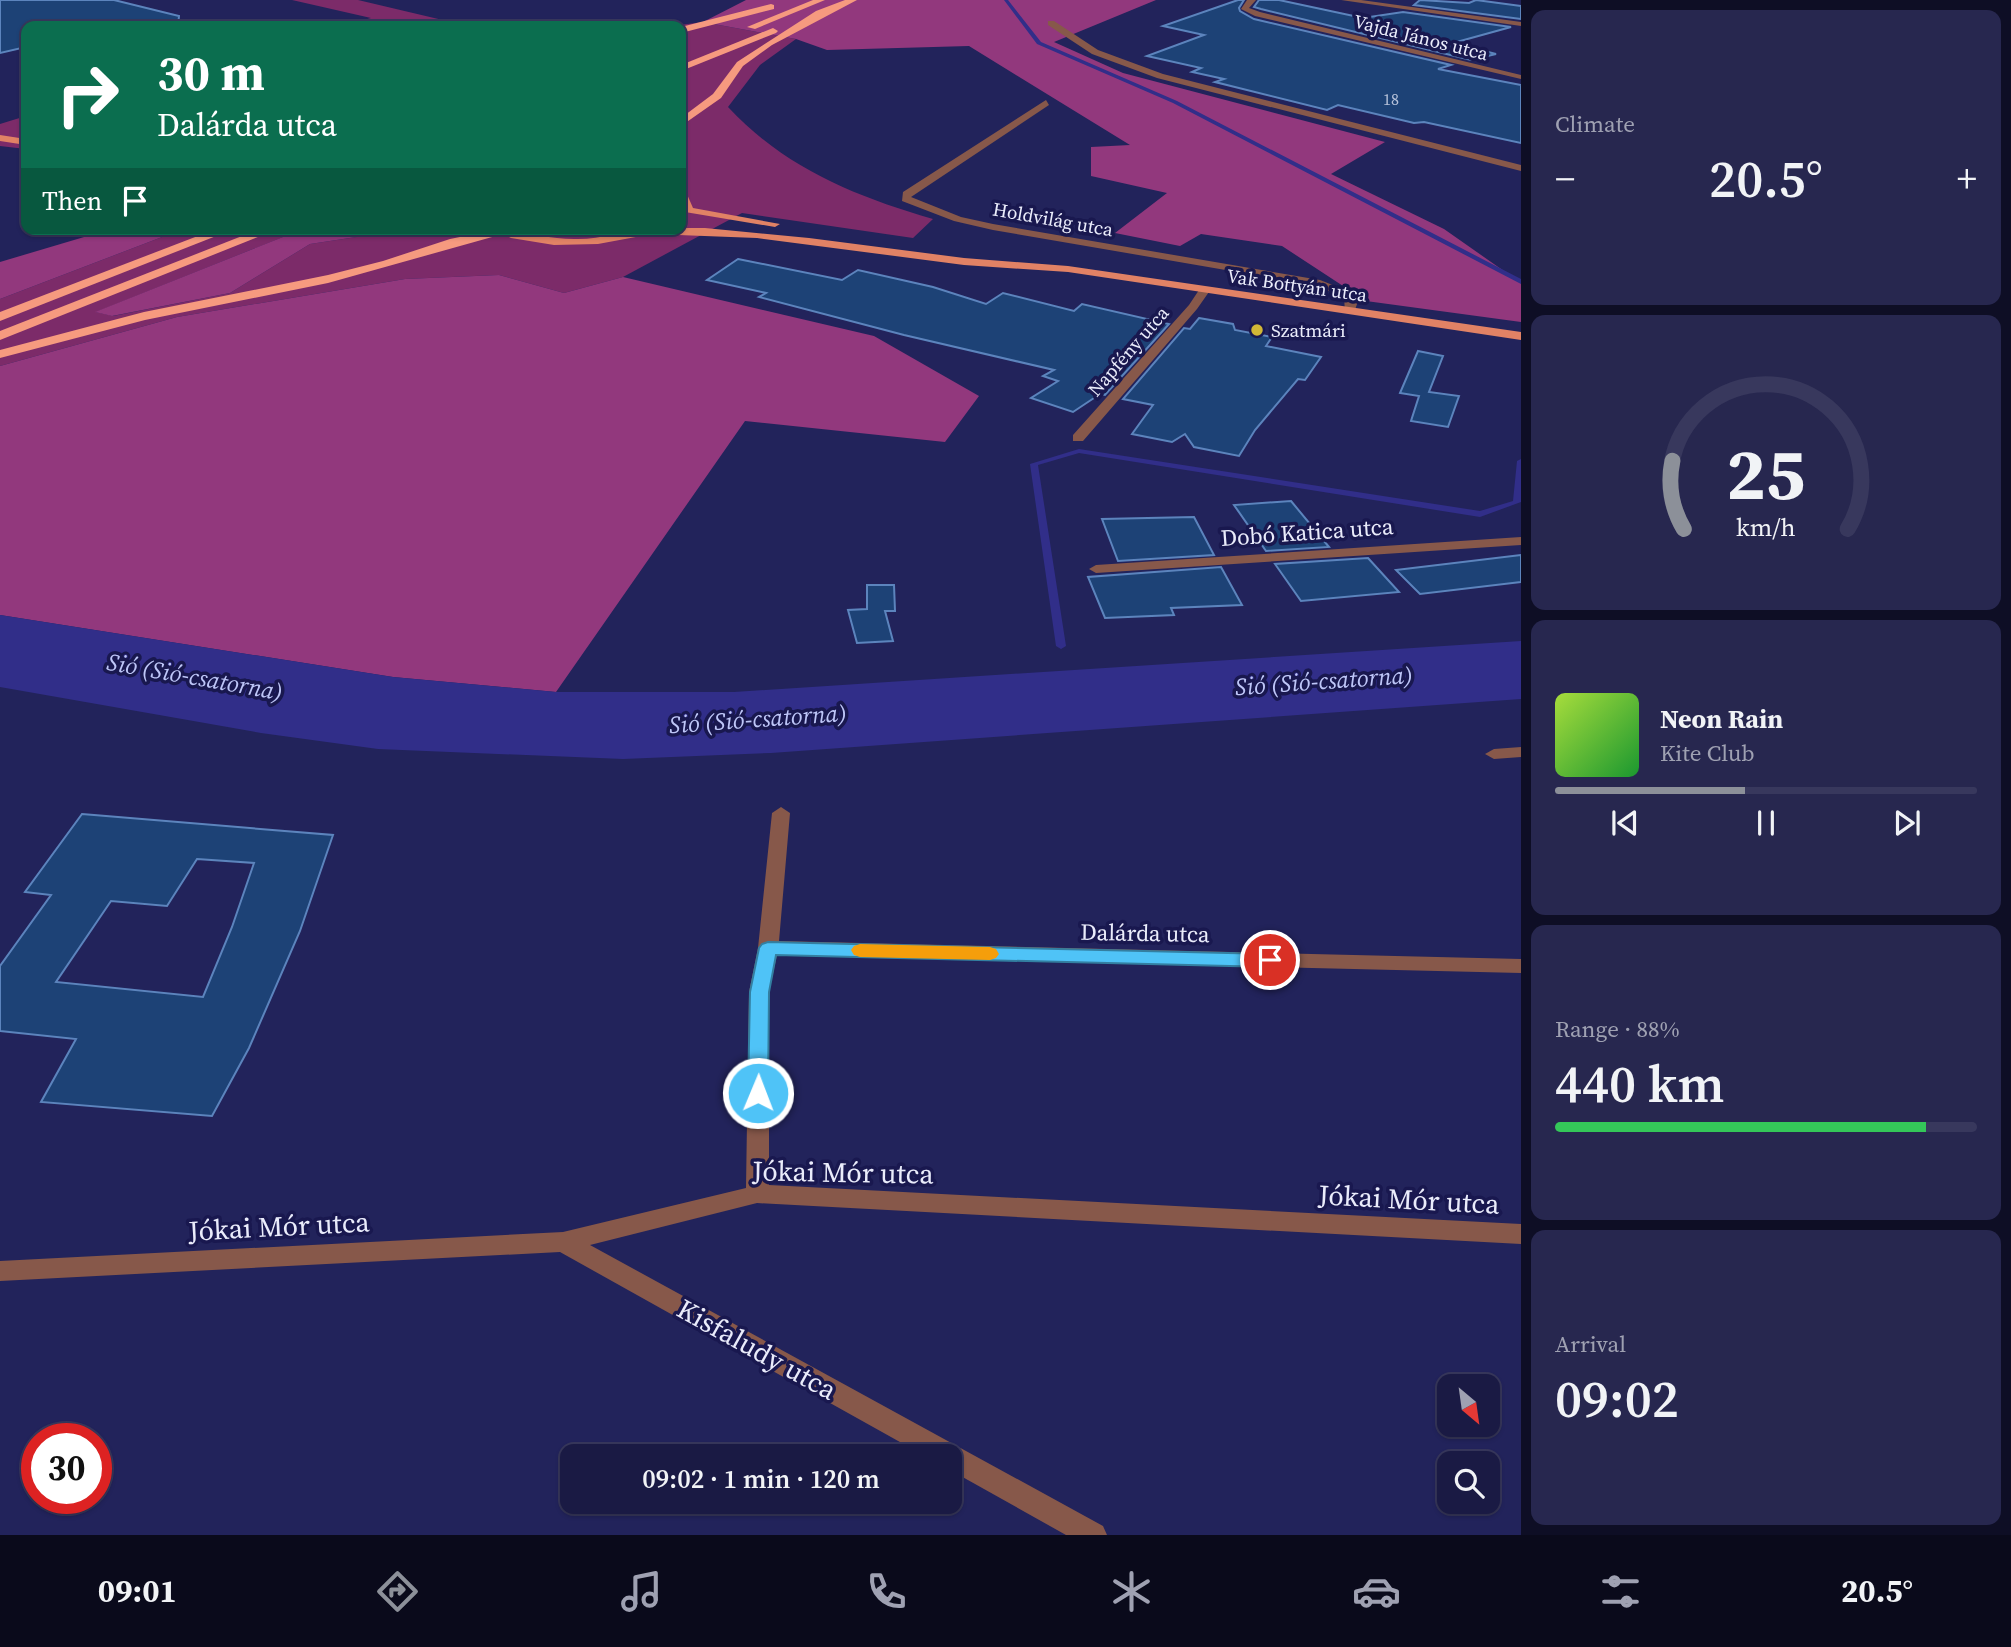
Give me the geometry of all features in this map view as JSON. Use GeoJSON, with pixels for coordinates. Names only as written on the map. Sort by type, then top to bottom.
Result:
{"type":"FeatureCollection","features":[{"type":"Feature","properties":{"kind":"highway"},"geometry":{"type":"LineString","coordinates":[[686,29],[793,0]]}},
{"type":"Feature","properties":{"kind":"highway"},"geometry":{"type":"LineString","coordinates":[[746,30],[821,0]]}},
{"type":"Feature","properties":{"kind":"highway"},"geometry":{"type":"LineString","coordinates":[[686,66],[853,0]]}},
{"type":"Feature","properties":{"kind":"highway"},"geometry":{"type":"LineString","coordinates":[[686,119],[717,96],[740,64],[769,43],[832,8]]}},
{"type":"Feature","properties":{"kind":"highway"},"geometry":{"type":"LineString","coordinates":[[0,317],[213,235]]}},
{"type":"Feature","properties":{"kind":"highway"},"geometry":{"type":"LineString","coordinates":[[0,337],[257,235]]}},
{"type":"Feature","properties":{"kind":"highway"},"geometry":{"type":"LineString","coordinates":[[0,354],[144,316],[328,279],[483,235]]}},
{"type":"Feature","properties":{"kind":"main road"},"geometry":{"type":"LineString","coordinates":[[0,131],[21,133]]}},
{"type":"Feature","properties":{"kind":"main road"},"geometry":{"type":"LineString","coordinates":[[0,138],[21,141]]}},
{"type":"Feature","properties":{"kind":"main road"},"geometry":{"type":"LineString","coordinates":[[686,203],[689,210],[793,226]]}},
{"type":"Feature","properties":{"kind":"main road","name":"Vak Bottyán utca"},"geometry":{"type":"LineString","coordinates":[[686,231],[756,233],[1020,268],[1068,269],[1521,336]]}},
{"type":"Feature","properties":{"kind":"main road","name":"Vak Bottyán utca"},"geometry":{"type":"LineString","coordinates":[[516,235],[566,242],[603,241],[631,235]]}},
{"type":"Feature","properties":{"kind":"main road","name":"Vak Bottyán utca"},"geometry":{"type":"LineString","coordinates":[[978,251],[1031,258],[1068,269]]}},
{"type":"Feature","properties":{"kind":"street","name":"Vajda János utca"},"geometry":{"type":"LineString","coordinates":[[1252,0],[1246,4],[1245,9],[1258,14],[1521,77]]}},
{"type":"Feature","properties":{"kind":"street"},"geometry":{"type":"LineString","coordinates":[[1345,0],[1521,24]]}},
{"type":"Feature","properties":{"kind":"street"},"geometry":{"type":"LineString","coordinates":[[1051,23],[1095,52],[1160,76],[1521,169]]}},
{"type":"Feature","properties":{"kind":"street","name":"Holdvilág utca"},"geometry":{"type":"LineString","coordinates":[[1046,103],[906,194],[906,199],[958,219],[993,227],[1317,282],[1349,295],[1352,301],[1349,310]]}},
{"type":"Feature","properties":{"kind":"street","name":"Napfény utca"},"geometry":{"type":"LineString","coordinates":[[1078,438],[1193,307],[1205,289]]}},
{"type":"Feature","properties":{"kind":"street","name":"Dobó Katica utca"},"geometry":{"type":"LineString","coordinates":[[1096,569],[1521,541]]}},
{"type":"Feature","properties":{"kind":"street"},"geometry":{"type":"LineString","coordinates":[[1494,754],[1521,752]]}},
{"type":"Feature","properties":{"kind":"street"},"geometry":{"type":"LineString","coordinates":[[757,1194],[759,992],[768,948],[780,813]]}},
{"type":"Feature","properties":{"kind":"street","name":"Dalárda utca"},"geometry":{"type":"LineString","coordinates":[[768,948],[1521,966]]}},
{"type":"Feature","properties":{"kind":"street","name":"Jókai Mór utca"},"geometry":{"type":"LineString","coordinates":[[0,1271],[564,1242],[757,1194],[1521,1234]]}},
{"type":"Feature","properties":{"kind":"street","name":"Kisfaludy utca"},"geometry":{"type":"LineString","coordinates":[[564,1242],[928,1444]]}},
{"type":"Feature","properties":{"kind":"street","name":"Kisfaludy utca"},"geometry":{"type":"LineString","coordinates":[[962,1463],[1093,1535]]}},
{"type":"Feature","properties":{"kind":"shaded area"},"geometry":{"type":"Polygon","coordinates":[[[292,0],[358,0],[447,21],[360,21],[371,18],[292,0]]]}},
{"type":"Feature","properties":{"kind":"shaded area"},"geometry":{"type":"Polygon","coordinates":[[[746,0],[1156,0],[1054,42],[1123,73],[1385,142],[1331,174],[1444,229],[1521,283],[1521,322],[1366,301],[1282,246],[1201,234],[1180,246],[1115,233],[1167,193],[1091,176],[1091,147],[1130,145],[969,46],[827,50],[796,39],[703,22],[746,0]]]}},
{"type":"Feature","properties":{"kind":"shaded area"},"geometry":{"type":"Polygon","coordinates":[[[703,22],[796,39],[760,65],[728,107],[773,147],[822,177],[848,190],[933,219],[913,238],[742,213],[623,277],[564,293],[499,275],[405,279],[177,317],[0,366],[0,299],[167,235],[288,235],[96,312],[113,316],[230,293],[310,244],[366,235],[686,235],[686,24],[703,22]]]}},
{"type":"Feature","properties":{"kind":"shaded area"},"geometry":{"type":"Polygon","coordinates":[[[21,118],[21,148],[0,146],[0,124],[21,118]]]}},
{"type":"Feature","properties":{"kind":"shaded area"},"geometry":{"type":"Polygon","coordinates":[[[91,235],[167,235],[0,299],[0,262],[91,235]]]}},
{"type":"Feature","properties":{"kind":"shaded area"},"geometry":{"type":"Polygon","coordinates":[[[288,235],[366,235],[310,244],[230,293],[112,316],[95,312],[288,235]]]}},
{"type":"Feature","properties":{"kind":"shaded area"},"geometry":{"type":"Polygon","coordinates":[[[499,275],[564,293],[623,277],[874,336],[979,396],[945,442],[745,421],[556,692],[393,677],[0,615],[0,366],[177,317],[405,279],[499,275]]]}},
{"type":"Feature","properties":{"kind":"water","name":"Sió (Sió-csatorna)"},"geometry":{"type":"Polygon","coordinates":[[[0,615],[393,677],[556,692],[734,692],[1521,641],[1521,699],[771,753],[623,759],[378,749],[261,733],[0,687],[0,615]]]}},
{"type":"Feature","properties":{"kind":"building"},"geometry":{"type":"Polygon","coordinates":[[[0,0],[114,0],[179,16],[178,21],[21,21],[21,48],[0,53],[0,0]]]}},
{"type":"Feature","properties":{"kind":"building"},"geometry":{"type":"Polygon","coordinates":[[[1244,0],[1240,11],[1254,19],[1451,65],[1438,69],[1521,85],[1521,143],[1424,122],[1414,123],[1338,105],[1327,110],[1215,82],[1224,79],[1192,72],[1201,68],[1147,56],[1204,35],[1163,26],[1244,0]]]}},
{"type":"Feature","properties":{"kind":"building"},"geometry":{"type":"Polygon","coordinates":[[[1259,0],[1279,0],[1363,18],[1403,12],[1511,27],[1453,43],[1496,54],[1471,60],[1254,7],[1259,0]]]}},
{"type":"Feature","properties":{"kind":"building"},"geometry":{"type":"Polygon","coordinates":[[[1420,0],[1469,3],[1476,0],[1521,6],[1521,19],[1414,5],[1420,0]]]}},
{"type":"Feature","properties":{"kind":"building"},"geometry":{"type":"Polygon","coordinates":[[[738,259],[842,280],[858,270],[933,287],[986,304],[1003,293],[1074,311],[1082,304],[1169,324],[1105,395],[1100,394],[1073,412],[1031,398],[1058,381],[1043,376],[1054,370],[904,335],[759,297],[766,293],[707,280],[738,259]]]}},
{"type":"Feature","properties":{"kind":"building"},"geometry":{"type":"Polygon","coordinates":[[[1199,318],[1233,324],[1235,330],[1272,337],[1266,346],[1321,357],[1305,380],[1298,379],[1255,430],[1239,456],[1194,447],[1185,434],[1172,442],[1132,434],[1153,405],[1123,399],[1184,328],[1190,329],[1199,318]]]}},
{"type":"Feature","properties":{"kind":"building"},"geometry":{"type":"Polygon","coordinates":[[[1418,351],[1443,356],[1429,392],[1459,396],[1448,427],[1411,421],[1419,396],[1400,393],[1418,351]]]}},
{"type":"Feature","properties":{"kind":"building"},"geometry":{"type":"Polygon","coordinates":[[[1291,501],[1329,547],[1266,551],[1234,505],[1291,501]]]}},
{"type":"Feature","properties":{"kind":"building"},"geometry":{"type":"Polygon","coordinates":[[[1194,517],[1214,555],[1118,561],[1102,519],[1194,517]]]}},
{"type":"Feature","properties":{"kind":"building"},"geometry":{"type":"Polygon","coordinates":[[[1521,555],[1521,582],[1420,594],[1396,570],[1521,555]]]}},
{"type":"Feature","properties":{"kind":"building"},"geometry":{"type":"Polygon","coordinates":[[[1368,558],[1399,592],[1301,601],[1275,564],[1368,558]]]}},
{"type":"Feature","properties":{"kind":"building"},"geometry":{"type":"Polygon","coordinates":[[[1221,567],[1242,605],[1171,608],[1174,615],[1105,618],[1088,577],[1221,567]]]}},
{"type":"Feature","properties":{"kind":"building"},"geometry":{"type":"Polygon","coordinates":[[[867,585],[894,585],[895,611],[885,611],[893,641],[857,643],[848,610],[867,609],[867,585]]]}},
{"type":"Feature","properties":{"kind":"building"},"geometry":{"type":"Polygon","coordinates":[[[82,814],[333,835],[300,931],[249,1048],[212,1116],[41,1102],[76,1039],[0,1031],[0,966],[51,895],[25,892],[82,814]],[[197,859],[167,906],[111,901],[56,982],[203,997],[232,927],[254,863],[197,859]]]}},
{"type":"Feature","properties":{"kind":"waterway"},"geometry":{"type":"LineString","coordinates":[[1006,0],[1039,43],[1175,102],[1521,282]]}},
{"type":"Feature","properties":{"kind":"waterway"},"geometry":{"type":"LineString","coordinates":[[1061,646],[1034,464],[1079,451],[1480,514],[1517,502],[1521,461]]}},
{"type":"Feature","properties":{"kind":"slow traffic"},"geometry":{"type":"LineString","coordinates":[[860,950],[990,954]]}},
{"type":"Feature","properties":{"kind":"place","name":"Szatmári"},"geometry":{"type":"Point","coordinates":[1257,330]}},
{"type":"Feature","properties":{"kind":"route"},"geometry":{"type":"LineString","coordinates":[[758,1093],[759,992],[768,948],[1270,960]]}}]}
